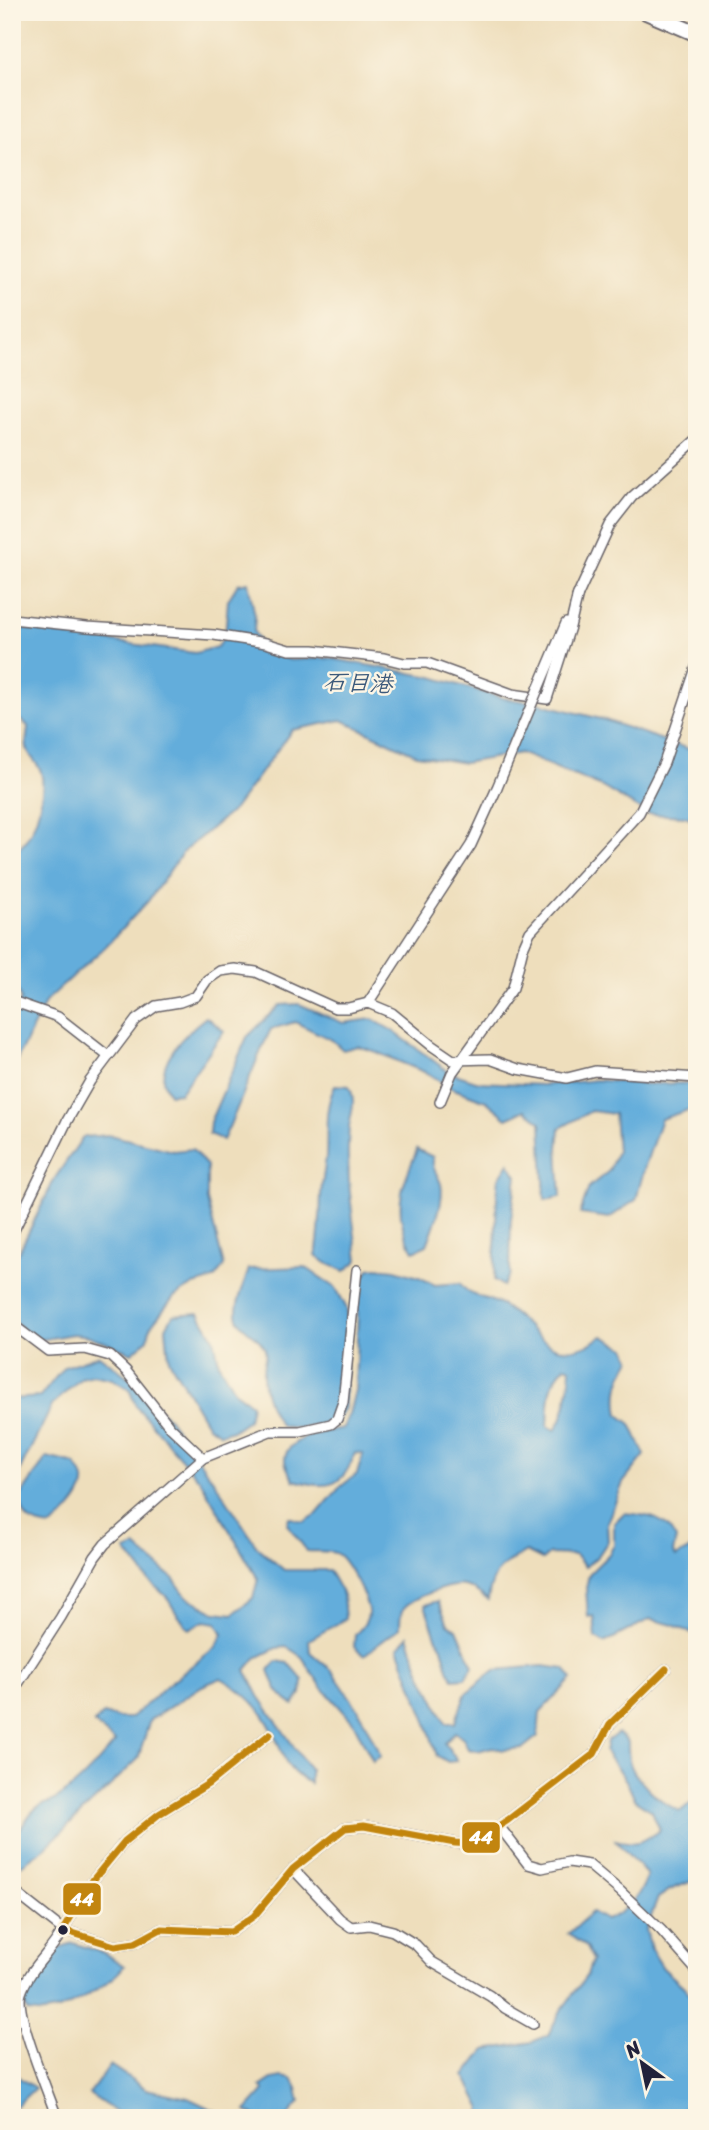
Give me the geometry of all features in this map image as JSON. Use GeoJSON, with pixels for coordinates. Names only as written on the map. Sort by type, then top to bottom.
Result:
{"type":"FeatureCollection","features":[{"type":"Feature","properties":{"kind":"main road"},"geometry":{"type":"LineString","coordinates":[[646,12],[697,34]]}},
{"type":"Feature","properties":{"kind":"street"},"geometry":{"type":"LineString","coordinates":[[368,1003],[471,845],[610,524],[632,497],[697,439]]}},
{"type":"Feature","properties":{"kind":"street"},"geometry":{"type":"LineString","coordinates":[[12,619],[214,635],[265,643],[289,650],[313,650],[384,657],[404,663],[427,663],[512,694],[547,699],[578,594]]}},
{"type":"Feature","properties":{"kind":"street"},"geometry":{"type":"LineString","coordinates":[[440,1102],[452,1073],[513,988],[530,932],[639,813],[664,764],[697,665]]}},
{"type":"Feature","properties":{"kind":"street"},"geometry":{"type":"LineString","coordinates":[[12,1234],[67,1121],[90,1081],[136,1020],[156,1006],[196,996],[207,980],[220,971],[234,969],[256,972],[335,1008],[368,1003],[392,1013],[453,1060],[490,1059],[518,1069],[567,1078],[596,1071],[697,1078]]}},
{"type":"Feature","properties":{"kind":"street"},"geometry":{"type":"LineString","coordinates":[[12,1001],[58,1017],[108,1056]]}},
{"type":"Feature","properties":{"kind":"street"},"geometry":{"type":"LineString","coordinates":[[12,1693],[105,1544],[203,1458],[270,1431],[309,1429],[331,1424],[337,1419],[344,1402],[357,1270]]}},
{"type":"Feature","properties":{"kind":"street"},"geometry":{"type":"LineString","coordinates":[[12,1324],[48,1351],[85,1349],[110,1356],[126,1371],[170,1426],[203,1458]]}},
{"type":"Feature","properties":{"kind":"street"},"geometry":{"type":"LineString","coordinates":[[12,1890],[63,1930],[115,1946],[135,1943],[161,1929],[231,1932],[254,1916],[293,1869],[345,1828],[363,1826],[471,1844],[594,1754],[610,1724],[666,1669]]}},
{"type":"Feature","properties":{"kind":"street"},"geometry":{"type":"LineString","coordinates":[[57,2118],[22,2016],[19,1995],[29,1976],[55,1945],[93,1880],[125,1841],[159,1814],[208,1784],[270,1734]]}},
{"type":"Feature","properties":{"kind":"street"},"geometry":{"type":"LineString","coordinates":[[499,1826],[528,1864],[542,1868],[569,1862],[589,1865],[661,1930],[697,1971]]}},
{"type":"Feature","properties":{"kind":"street"},"geometry":{"type":"LineString","coordinates":[[293,1869],[340,1919],[351,1927],[369,1925],[393,1931],[416,1945],[432,1962],[533,2024]]}},
{"type":"Feature","properties":{"kind":"water","name":"石目港"},"geometry":{"type":"Polygon","coordinates":[[[248,582],[255,616],[254,632],[264,650],[290,660],[329,658],[432,677],[503,698],[542,704],[605,720],[697,752],[697,822],[686,816],[648,814],[602,787],[520,753],[464,763],[417,755],[342,720],[292,730],[234,809],[183,852],[148,901],[106,946],[46,1001],[12,1069],[12,1017],[21,1000],[15,984],[12,983],[12,852],[20,847],[32,829],[40,805],[42,781],[40,769],[27,748],[28,726],[12,716],[12,627],[195,653],[217,647],[225,636],[228,600],[238,584],[248,582]]]}},
{"type":"Feature","properties":{"kind":"water"},"geometry":{"type":"Polygon","coordinates":[[[299,1004],[343,1023],[372,1019],[449,1072],[479,1082],[543,1085],[597,1080],[644,1084],[697,1083],[697,1107],[661,1119],[636,1200],[609,1218],[580,1214],[589,1187],[609,1171],[617,1151],[614,1114],[591,1111],[560,1128],[558,1148],[561,1197],[545,1200],[541,1122],[525,1110],[507,1118],[486,1101],[446,1086],[429,1074],[358,1046],[343,1050],[332,1040],[295,1022],[271,1029],[223,1140],[209,1134],[210,1122],[247,1037],[280,1005],[299,1004]]]}},
{"type":"Feature","properties":{"kind":"water"},"geometry":{"type":"Polygon","coordinates":[[[206,1017],[224,1031],[180,1093],[169,1094],[163,1079],[167,1061],[184,1036],[206,1017]]]}},
{"type":"Feature","properties":{"kind":"water"},"geometry":{"type":"Polygon","coordinates":[[[335,1085],[349,1086],[353,1102],[348,1161],[358,1260],[345,1271],[326,1263],[316,1255],[326,1156],[327,1112],[335,1085]]]}},
{"type":"Feature","properties":{"kind":"water"},"geometry":{"type":"Polygon","coordinates":[[[110,1135],[173,1151],[192,1149],[207,1166],[207,1200],[224,1266],[214,1279],[194,1285],[174,1297],[150,1327],[148,1339],[132,1353],[89,1336],[73,1334],[40,1340],[23,1331],[12,1317],[12,1266],[55,1178],[83,1137],[110,1135]]]}},
{"type":"Feature","properties":{"kind":"water"},"geometry":{"type":"Polygon","coordinates":[[[417,1149],[433,1157],[434,1169],[442,1191],[438,1215],[427,1245],[414,1251],[404,1230],[401,1200],[417,1149]]]}},
{"type":"Feature","properties":{"kind":"water"},"geometry":{"type":"Polygon","coordinates":[[[509,1163],[517,1176],[511,1219],[510,1274],[503,1286],[494,1280],[497,1195],[499,1178],[509,1163]]]}},
{"type":"Feature","properties":{"kind":"water"},"geometry":{"type":"Polygon","coordinates":[[[305,1267],[336,1288],[347,1309],[345,1408],[337,1421],[300,1428],[281,1426],[274,1415],[263,1382],[265,1349],[240,1322],[237,1311],[249,1269],[305,1267]]]}},
{"type":"Feature","properties":{"kind":"water"},"geometry":{"type":"Polygon","coordinates":[[[369,1269],[395,1270],[435,1285],[460,1283],[472,1294],[512,1312],[545,1342],[556,1348],[569,1350],[603,1336],[626,1348],[631,1359],[619,1386],[619,1415],[631,1424],[645,1455],[623,1483],[607,1523],[608,1541],[598,1556],[585,1567],[575,1555],[549,1554],[542,1560],[526,1552],[499,1570],[492,1582],[488,1600],[464,1586],[440,1589],[420,1597],[402,1611],[400,1628],[364,1655],[354,1647],[355,1635],[366,1621],[368,1611],[350,1570],[335,1553],[307,1551],[287,1524],[289,1517],[304,1522],[317,1514],[340,1487],[357,1474],[363,1454],[355,1453],[345,1474],[339,1480],[325,1485],[294,1480],[285,1459],[287,1451],[300,1440],[343,1428],[355,1390],[358,1311],[353,1297],[369,1269]],[[565,1366],[552,1387],[548,1426],[555,1430],[565,1409],[571,1368],[565,1366]]]}},
{"type":"Feature","properties":{"kind":"water"},"geometry":{"type":"Polygon","coordinates":[[[199,1313],[214,1338],[219,1364],[235,1392],[251,1404],[248,1420],[221,1434],[208,1426],[169,1360],[166,1328],[173,1315],[199,1313]]]}},
{"type":"Feature","properties":{"kind":"water"},"geometry":{"type":"Polygon","coordinates":[[[99,1355],[132,1380],[168,1418],[258,1548],[284,1570],[329,1570],[343,1595],[345,1619],[309,1640],[310,1652],[332,1671],[358,1709],[381,1756],[373,1761],[353,1722],[321,1686],[302,1657],[287,1647],[276,1648],[256,1658],[246,1670],[259,1696],[310,1770],[310,1783],[295,1773],[286,1762],[269,1723],[258,1708],[245,1694],[221,1678],[202,1686],[150,1720],[138,1759],[45,1848],[12,1871],[12,1837],[36,1808],[51,1802],[77,1783],[115,1742],[94,1723],[104,1714],[116,1718],[131,1718],[167,1685],[216,1647],[223,1634],[217,1623],[204,1621],[189,1629],[166,1596],[149,1581],[126,1551],[136,1547],[173,1578],[187,1597],[215,1612],[233,1614],[253,1598],[258,1579],[200,1480],[136,1406],[129,1389],[112,1379],[93,1375],[81,1378],[53,1404],[12,1486],[12,1399],[40,1397],[64,1367],[99,1355]]]}},
{"type":"Feature","properties":{"kind":"water"},"geometry":{"type":"Polygon","coordinates":[[[47,1457],[75,1464],[84,1480],[78,1500],[51,1527],[28,1520],[20,1497],[47,1457]]]}},
{"type":"Feature","properties":{"kind":"water"},"geometry":{"type":"Polygon","coordinates":[[[624,1513],[648,1516],[661,1521],[676,1539],[673,1552],[676,1557],[689,1550],[697,1541],[697,1635],[650,1619],[604,1643],[596,1638],[594,1616],[588,1617],[586,1588],[589,1574],[609,1554],[614,1545],[614,1523],[624,1513]]]}},
{"type":"Feature","properties":{"kind":"water"},"geometry":{"type":"Polygon","coordinates":[[[438,1601],[448,1624],[457,1629],[473,1666],[465,1678],[453,1679],[436,1637],[425,1605],[438,1601]]]}},
{"type":"Feature","properties":{"kind":"water"},"geometry":{"type":"Polygon","coordinates":[[[408,1636],[421,1673],[446,1723],[455,1723],[466,1693],[495,1670],[543,1666],[565,1669],[572,1679],[540,1712],[538,1736],[523,1748],[503,1750],[492,1747],[478,1751],[468,1749],[463,1738],[455,1732],[445,1743],[457,1761],[448,1762],[437,1756],[398,1648],[408,1636]]]}},
{"type":"Feature","properties":{"kind":"water"},"geometry":{"type":"Polygon","coordinates":[[[277,1661],[288,1663],[303,1680],[302,1692],[294,1705],[275,1686],[269,1670],[277,1661]]]}},
{"type":"Feature","properties":{"kind":"water"},"geometry":{"type":"Polygon","coordinates":[[[618,1733],[628,1742],[631,1767],[657,1797],[680,1811],[697,1799],[697,1879],[658,1898],[646,1930],[651,1949],[663,1968],[697,2003],[697,2092],[676,2118],[478,2118],[482,2109],[465,2076],[485,2050],[532,2042],[548,2035],[560,2012],[587,1975],[592,1960],[586,1947],[568,1934],[592,1912],[606,1920],[620,1913],[637,1896],[645,1883],[647,1875],[615,1840],[639,1842],[660,1830],[652,1811],[635,1800],[627,1782],[605,1752],[607,1741],[618,1733]]]}},
{"type":"Feature","properties":{"kind":"water"},"geometry":{"type":"Polygon","coordinates":[[[73,1943],[104,1953],[124,1966],[110,1980],[76,2002],[53,2011],[28,2012],[24,2004],[35,1977],[57,1948],[73,1943]]]}},
{"type":"Feature","properties":{"kind":"water"},"geometry":{"type":"Polygon","coordinates":[[[110,2065],[146,2089],[188,2098],[230,2118],[125,2118],[89,2094],[110,2065]]]}},
{"type":"Feature","properties":{"kind":"water"},"geometry":{"type":"Polygon","coordinates":[[[12,2073],[35,2088],[12,2110],[12,2073]]]}},
{"type":"Feature","properties":{"kind":"water"},"geometry":{"type":"Polygon","coordinates":[[[272,2079],[292,2079],[300,2102],[286,2118],[257,2118],[246,2111],[264,2091],[260,2087],[272,2079]]]}},
{"type":"Feature","properties":{"kind":"transit line","name":"44"},"geometry":{"type":"LineString","coordinates":[[270,1734],[208,1784],[159,1814],[125,1841],[93,1880],[63,1930],[115,1946],[135,1943],[161,1929],[231,1932],[254,1916],[293,1869],[345,1828],[364,1826],[471,1844],[508,1820],[594,1754],[610,1724],[666,1669]]}}]}
